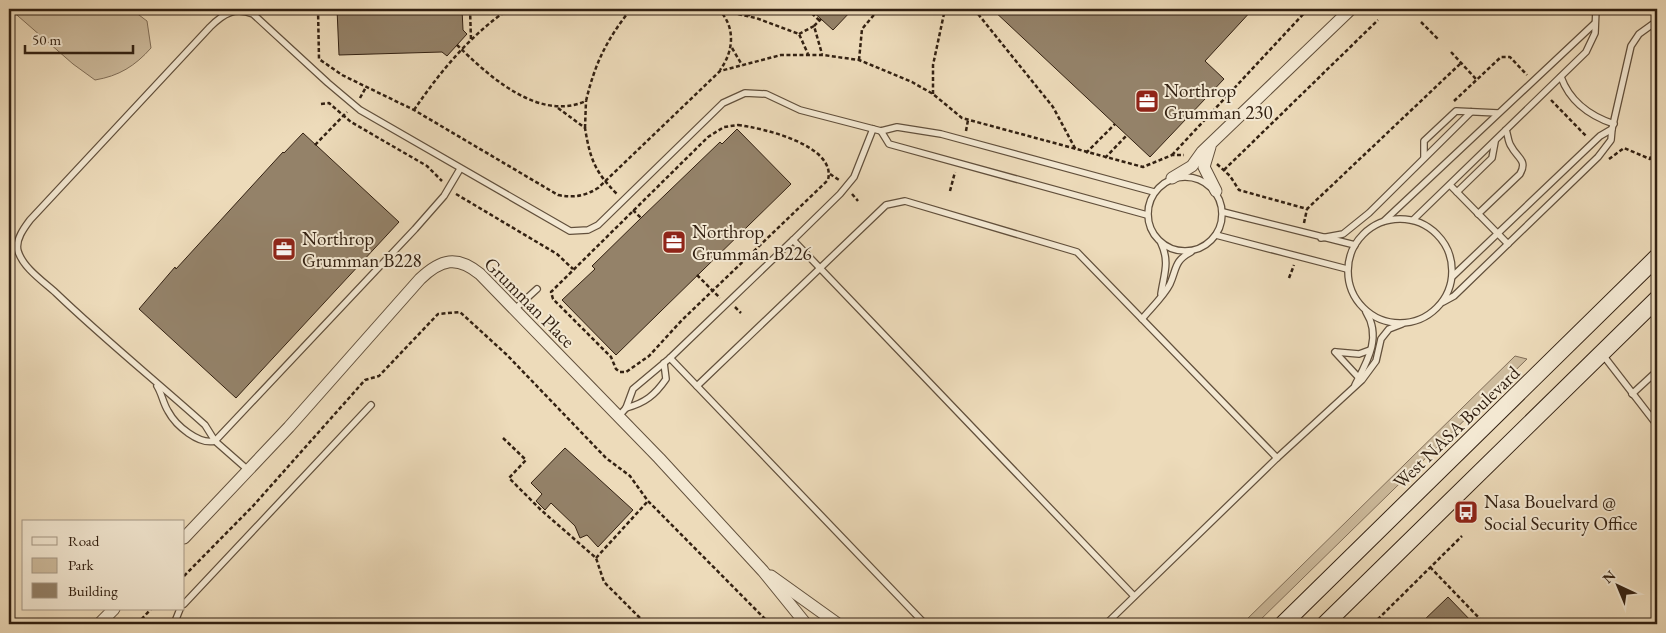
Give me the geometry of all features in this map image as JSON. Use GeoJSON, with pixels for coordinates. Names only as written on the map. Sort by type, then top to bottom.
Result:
{"type":"FeatureCollection","features":[{"type":"Feature","properties":{"kind":"main road","name":"West NASA Boulevard"},"geometry":{"type":"LineString","coordinates":[[1283,624],[1657,258]]}},
{"type":"Feature","properties":{"kind":"main road"},"geometry":{"type":"LineString","coordinates":[[1325,624],[1657,299]]}},
{"type":"Feature","properties":{"kind":"main road"},"geometry":{"type":"LineString","coordinates":[[1518,394],[1538,415]]}},
{"type":"Feature","properties":{"kind":"street"},"geometry":{"type":"LineString","coordinates":[[1172,178],[1192,166],[1212,143],[1351,9]]}},
{"type":"Feature","properties":{"kind":"street"},"geometry":{"type":"LineString","coordinates":[[1212,143],[1204,167],[1216,191]]}},
{"type":"Feature","properties":{"kind":"street","name":"Grumman Place"},"geometry":{"type":"LineString","coordinates":[[185,537],[434,268],[454,261],[471,266],[622,412],[763,570]]}},
{"type":"Feature","properties":{"kind":"street"},"geometry":{"type":"LineString","coordinates":[[763,570],[806,624]]}},
{"type":"Feature","properties":{"kind":"street"},"geometry":{"type":"LineString","coordinates":[[763,570],[838,624]]}},
{"type":"Feature","properties":{"kind":"street"},"geometry":{"type":"LineString","coordinates":[[99,624],[113,610]]}},
{"type":"Feature","properties":{"kind":"lane"},"geometry":{"type":"LineString","coordinates":[[1413,220],[1586,52],[1594,33],[1596,9]]}},
{"type":"Feature","properties":{"kind":"lane"},"geometry":{"type":"LineString","coordinates":[[248,471],[215,442],[205,425],[109,343],[23,262],[17,250],[19,239],[30,220],[220,16],[232,11],[243,10],[253,14],[360,110],[570,231],[579,232],[598,225],[723,103],[732,97],[755,92],[766,94],[800,110],[873,129],[881,131],[897,127],[940,134],[1154,192]]}},
{"type":"Feature","properties":{"kind":"lane"},"geometry":{"type":"LineString","coordinates":[[1106,624],[1277,458],[1352,389],[1376,361],[1381,340],[1389,329],[1402,323],[1424,318],[1454,296],[1602,153],[1611,140],[1631,46],[1639,34],[1657,21]]}},
{"type":"Feature","properties":{"kind":"lane"},"geometry":{"type":"LineString","coordinates":[[1360,379],[1374,334],[1372,321],[1347,278],[1347,269],[1355,245],[1373,227],[1384,221],[1594,24]]}},
{"type":"Feature","properties":{"kind":"lane"},"geometry":{"type":"LineString","coordinates":[[1561,77],[1568,93],[1585,110],[1613,126]]}},
{"type":"Feature","properties":{"kind":"lane"},"geometry":{"type":"LineString","coordinates":[[1424,157],[1424,140],[1456,111],[1498,113]]}},
{"type":"Feature","properties":{"kind":"lane"},"geometry":{"type":"LineString","coordinates":[[1321,238],[1344,234],[1369,213],[1471,112]]}},
{"type":"Feature","properties":{"kind":"lane"},"geometry":{"type":"LineString","coordinates":[[1452,276],[1600,136],[1613,126]]}},
{"type":"Feature","properties":{"kind":"lane"},"geometry":{"type":"LineString","coordinates":[[622,412],[633,389],[670,358],[840,194],[854,177],[873,129]]}},
{"type":"Feature","properties":{"kind":"lane"},"geometry":{"type":"LineString","coordinates":[[1478,214],[1520,174],[1524,167],[1523,160],[1510,146],[1506,130]]}},
{"type":"Feature","properties":{"kind":"lane"},"geometry":{"type":"LineString","coordinates":[[881,131],[888,144],[1147,215]]}},
{"type":"Feature","properties":{"kind":"lane"},"geometry":{"type":"LineString","coordinates":[[1457,192],[1492,158],[1496,141]]}},
{"type":"Feature","properties":{"kind":"lane"},"geometry":{"type":"LineString","coordinates":[[154,382],[163,396],[168,412],[174,420],[192,435],[207,443],[215,442],[415,229],[444,196],[460,169]]}},
{"type":"Feature","properties":{"kind":"lane"},"geometry":{"type":"LineString","coordinates":[[1142,319],[1170,284],[1174,269],[1181,257],[1202,247],[1216,235],[1223,212],[1216,191],[1196,177],[1172,178],[1154,192],[1149,203],[1147,215],[1153,234],[1167,255],[1167,267],[1160,296]]}},
{"type":"Feature","properties":{"kind":"lane"},"geometry":{"type":"LineString","coordinates":[[1450,185],[1508,244]]}},
{"type":"Feature","properties":{"kind":"lane"},"geometry":{"type":"LineString","coordinates":[[697,386],[886,205],[905,201],[1077,252],[1277,458]]}},
{"type":"Feature","properties":{"kind":"lane"},"geometry":{"type":"LineString","coordinates":[[1223,212],[1355,245]]}},
{"type":"Feature","properties":{"kind":"lane"},"geometry":{"type":"LineString","coordinates":[[1384,221],[1413,220],[1433,231],[1447,247],[1452,261],[1452,276],[1447,295],[1442,303]]}},
{"type":"Feature","properties":{"kind":"lane"},"geometry":{"type":"LineString","coordinates":[[1216,235],[1347,269]]}},
{"type":"Feature","properties":{"kind":"lane"},"geometry":{"type":"LineString","coordinates":[[793,240],[1134,596]]}},
{"type":"Feature","properties":{"kind":"lane"},"geometry":{"type":"LineString","coordinates":[[1160,242],[1170,248],[1182,251],[1194,250]]}},
{"type":"Feature","properties":{"kind":"lane"},"geometry":{"type":"LineString","coordinates":[[515,309],[537,289]]}},
{"type":"Feature","properties":{"kind":"lane"},"geometry":{"type":"LineString","coordinates":[[1363,308],[1374,316],[1388,322],[1402,323]]}},
{"type":"Feature","properties":{"kind":"lane"},"geometry":{"type":"LineString","coordinates":[[1360,379],[1335,352],[1359,354],[1370,350]]}},
{"type":"Feature","properties":{"kind":"lane"},"geometry":{"type":"LineString","coordinates":[[1602,353],[1657,425]]}},
{"type":"Feature","properties":{"kind":"lane"},"geometry":{"type":"LineString","coordinates":[[670,358],[925,624]]}},
{"type":"Feature","properties":{"kind":"lane"},"geometry":{"type":"LineString","coordinates":[[622,412],[645,403],[659,390],[666,379],[664,363]]}},
{"type":"Feature","properties":{"kind":"lane"},"geometry":{"type":"LineString","coordinates":[[1632,394],[1657,371]]}},
{"type":"Feature","properties":{"kind":"lane"},"geometry":{"type":"LineString","coordinates":[[185,603],[371,404]]}},
{"type":"Feature","properties":{"kind":"lane"},"geometry":{"type":"LineString","coordinates":[[174,624],[180,610]]}},
{"type":"Feature","properties":{"kind":"path"},"geometry":{"type":"LineString","coordinates":[[470,9],[471,41]]}},
{"type":"Feature","properties":{"kind":"path"},"geometry":{"type":"LineString","coordinates":[[414,110],[462,50],[509,9]]}},
{"type":"Feature","properties":{"kind":"path"},"geometry":{"type":"LineString","coordinates":[[618,195],[605,182],[590,158],[585,128],[586,101],[608,38],[631,9]]}},
{"type":"Feature","properties":{"kind":"path"},"geometry":{"type":"LineString","coordinates":[[719,9],[750,17],[799,34],[808,54]]}},
{"type":"Feature","properties":{"kind":"path"},"geometry":{"type":"LineString","coordinates":[[719,9],[729,24],[732,48],[742,65]]}},
{"type":"Feature","properties":{"kind":"path"},"geometry":{"type":"LineString","coordinates":[[742,9],[750,17]]}},
{"type":"Feature","properties":{"kind":"path"},"geometry":{"type":"LineString","coordinates":[[799,34],[821,20],[807,9]]}},
{"type":"Feature","properties":{"kind":"path"},"geometry":{"type":"LineString","coordinates":[[859,60],[862,29],[879,9]]}},
{"type":"Feature","properties":{"kind":"path"},"geometry":{"type":"LineString","coordinates":[[933,94],[933,65],[945,9]]}},
{"type":"Feature","properties":{"kind":"path"},"geometry":{"type":"LineString","coordinates":[[974,9],[1053,107],[1076,150]]}},
{"type":"Feature","properties":{"kind":"path"},"geometry":{"type":"LineString","coordinates":[[1172,155],[1308,9]]}},
{"type":"Feature","properties":{"kind":"path"},"geometry":{"type":"LineString","coordinates":[[1224,170],[1378,20]]}},
{"type":"Feature","properties":{"kind":"path"},"geometry":{"type":"LineString","coordinates":[[1421,22],[1439,40]]}},
{"type":"Feature","properties":{"kind":"path"},"geometry":{"type":"LineString","coordinates":[[814,26],[823,55]]}},
{"type":"Feature","properties":{"kind":"path"},"geometry":{"type":"LineString","coordinates":[[457,45],[502,84],[523,97],[558,108],[585,128]]}},
{"type":"Feature","properties":{"kind":"path"},"geometry":{"type":"LineString","coordinates":[[720,71],[732,48]]}},
{"type":"Feature","properties":{"kind":"path"},"geometry":{"type":"LineString","coordinates":[[1450,52],[1476,80]]}},
{"type":"Feature","properties":{"kind":"path"},"geometry":{"type":"LineString","coordinates":[[1450,106],[1498,58],[1510,57],[1529,77]]}},
{"type":"Feature","properties":{"kind":"path"},"geometry":{"type":"LineString","coordinates":[[1303,227],[1307,209],[1461,63]]}},
{"type":"Feature","properties":{"kind":"path"},"geometry":{"type":"LineString","coordinates":[[359,99],[366,87]]}},
{"type":"Feature","properties":{"kind":"path"},"geometry":{"type":"LineString","coordinates":[[1548,97],[1589,139]]}},
{"type":"Feature","properties":{"kind":"path"},"geometry":{"type":"LineString","coordinates":[[558,108],[573,107],[586,101]]}},
{"type":"Feature","properties":{"kind":"path"},"geometry":{"type":"LineString","coordinates":[[321,104],[329,103],[351,122],[427,166],[443,182]]}},
{"type":"Feature","properties":{"kind":"path"},"geometry":{"type":"LineString","coordinates":[[315,145],[348,110]]}},
{"type":"Feature","properties":{"kind":"path"},"geometry":{"type":"LineString","coordinates":[[965,135],[968,120]]}},
{"type":"Feature","properties":{"kind":"path"},"geometry":{"type":"LineString","coordinates":[[1086,153],[1115,124]]}},
{"type":"Feature","properties":{"kind":"path"},"geometry":{"type":"LineString","coordinates":[[830,174],[822,186],[712,291],[649,356],[626,372],[620,372],[616,369],[610,357],[551,295],[554,288],[708,136],[730,126],[750,127],[800,142],[821,156],[830,174],[840,181]]}},
{"type":"Feature","properties":{"kind":"path"},"geometry":{"type":"LineString","coordinates":[[1105,158],[1127,135]]}},
{"type":"Feature","properties":{"kind":"path"},"geometry":{"type":"LineString","coordinates":[[1606,157],[1609,159],[1614,157],[1624,148],[1650,160],[1657,141]]}},
{"type":"Feature","properties":{"kind":"path"},"geometry":{"type":"LineString","coordinates":[[1215,163],[1224,170],[1239,190],[1307,209]]}},
{"type":"Feature","properties":{"kind":"path"},"geometry":{"type":"LineString","coordinates":[[950,191],[956,168]]}},
{"type":"Feature","properties":{"kind":"path"},"geometry":{"type":"LineString","coordinates":[[851,192],[858,201]]}},
{"type":"Feature","properties":{"kind":"path"},"geometry":{"type":"LineString","coordinates":[[455,193],[557,254],[573,269]]}},
{"type":"Feature","properties":{"kind":"path"},"geometry":{"type":"LineString","coordinates":[[630,206],[641,218]]}},
{"type":"Feature","properties":{"kind":"path"},"geometry":{"type":"LineString","coordinates":[[1289,278],[1296,260]]}},
{"type":"Feature","properties":{"kind":"path"},"geometry":{"type":"LineString","coordinates":[[697,275],[720,298]]}},
{"type":"Feature","properties":{"kind":"path"},"geometry":{"type":"LineString","coordinates":[[734,306],[741,313]]}},
{"type":"Feature","properties":{"kind":"path"},"geometry":{"type":"LineString","coordinates":[[185,575],[253,506],[366,380],[379,376],[438,314],[460,312],[506,355],[606,458],[630,476],[648,501],[770,624]]}},
{"type":"Feature","properties":{"kind":"path"},"geometry":{"type":"LineString","coordinates":[[503,438],[526,460],[509,478],[541,510],[596,558],[604,582],[646,624]]}},
{"type":"Feature","properties":{"kind":"path"},"geometry":{"type":"LineString","coordinates":[[596,558],[648,501]]}},
{"type":"Feature","properties":{"kind":"path"},"geometry":{"type":"LineString","coordinates":[[1373,624],[1462,536]]}},
{"type":"Feature","properties":{"kind":"path"},"geometry":{"type":"LineString","coordinates":[[1430,567],[1481,620]]}},
{"type":"Feature","properties":{"kind":"path"},"geometry":{"type":"LineString","coordinates":[[137,624],[150,610]]}},
{"type":"Feature","properties":{"kind":"green space"},"geometry":{"type":"Polygon","coordinates":[[[10,9],[131,9],[147,21],[151,48],[139,60],[119,73],[95,80],[73,64],[10,9]]]}},
{"type":"Feature","properties":{"kind":"green space"},"geometry":{"type":"Polygon","coordinates":[[[1515,356],[1527,359],[1256,624],[1242,624],[1515,356]]]}},
{"type":"Feature","properties":{"kind":"building"},"geometry":{"type":"Polygon","coordinates":[[[337,9],[462,9],[463,30],[467,34],[447,56],[442,52],[339,55],[337,9]]]}},
{"type":"Feature","properties":{"kind":"building"},"geometry":{"type":"Polygon","coordinates":[[[810,9],[853,9],[833,30],[810,9]]]}},
{"type":"Feature","properties":{"kind":"building","name":"Northrop Grumman 230"},"geometry":{"type":"Polygon","coordinates":[[[992,9],[1253,9],[1205,61],[1224,79],[1150,157],[992,9]]]}},
{"type":"Feature","properties":{"kind":"building","name":"Northrop Grumman B226"},"geometry":{"type":"Polygon","coordinates":[[[737,129],[791,184],[616,355],[562,300],[595,269],[592,266],[641,218],[720,142],[722,144],[737,129]]]}},
{"type":"Feature","properties":{"kind":"building","name":"Northrop Grumman B228"},"geometry":{"type":"Polygon","coordinates":[[[303,133],[399,222],[236,398],[139,309],[175,267],[176,269],[283,152],[303,133]]]}},
{"type":"Feature","properties":{"kind":"building"},"geometry":{"type":"Polygon","coordinates":[[[565,448],[633,510],[598,547],[587,535],[580,538],[575,526],[551,503],[545,510],[536,501],[542,494],[531,483],[565,448]]]}},
{"type":"Feature","properties":{"kind":"building"},"geometry":{"type":"Polygon","coordinates":[[[1448,597],[1474,624],[1420,624],[1448,597]]]}},
{"type":"Feature","properties":{"kind":"place","name":"Northrop Grumman 230"},"geometry":{"type":"Point","coordinates":[1147,101]}},
{"type":"Feature","properties":{"kind":"place","name":"Northrop Grumman B226"},"geometry":{"type":"Point","coordinates":[674,242]}},
{"type":"Feature","properties":{"kind":"place","name":"Northrop Grumman B228"},"geometry":{"type":"Point","coordinates":[284,249]}},
{"type":"Feature","properties":{"kind":"place","name":"Nasa Bouelvard @ Social Security Office"},"geometry":{"type":"Point","coordinates":[1466,512]}}]}
